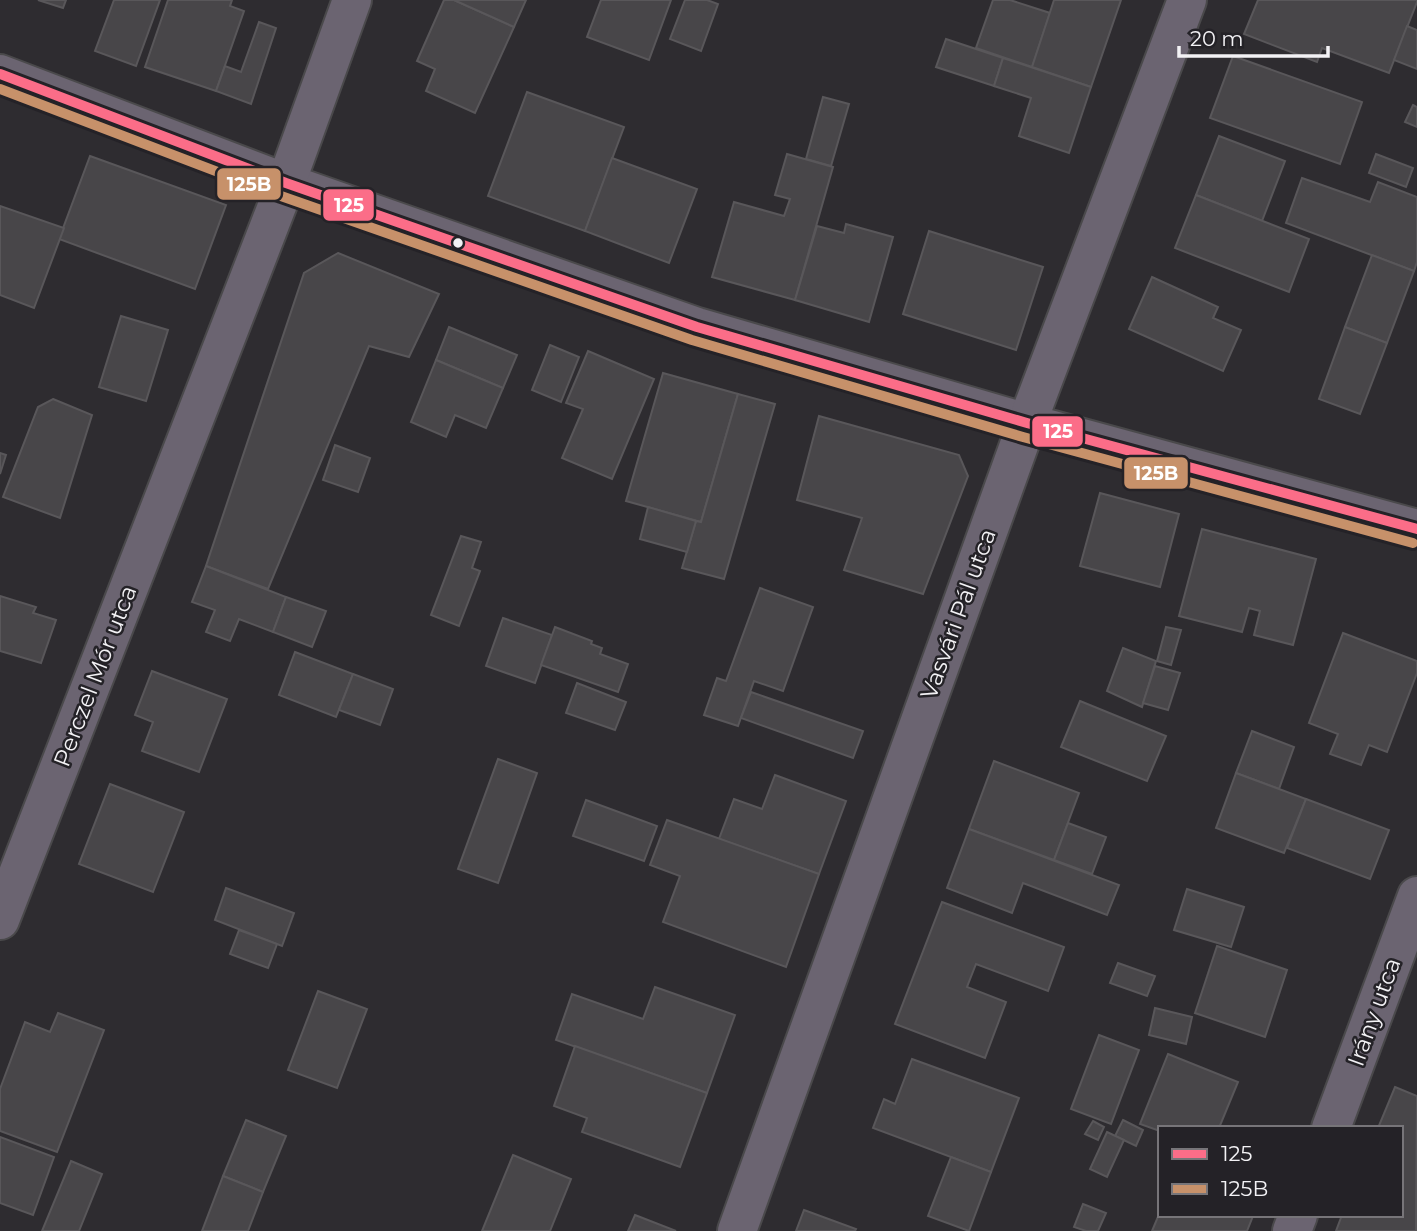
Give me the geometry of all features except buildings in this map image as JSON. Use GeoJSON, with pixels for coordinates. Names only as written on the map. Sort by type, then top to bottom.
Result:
{"type":"FeatureCollection","features":[{"type":"Feature","properties":{"kind":"street","name":"Perczel Mór utca"},"geometry":{"type":"LineString","coordinates":[[0,920],[286,183],[352,0]]}},
{"type":"Feature","properties":{"kind":"street","name":"Vasvári Pál utca"},"geometry":{"type":"LineString","coordinates":[[737,1231],[1027,423],[1187,0]]}},
{"type":"Feature","properties":{"kind":"street"},"geometry":{"type":"LineString","coordinates":[[0,74],[286,183],[697,327],[1027,423],[1417,530]]}},
{"type":"Feature","properties":{"kind":"street","name":"Irány utca"},"geometry":{"type":"LineString","coordinates":[[1332,1126],[1417,896]]}},
{"type":"Feature","properties":{"kind":"transit line","name":"125"},"geometry":{"type":"LineString","coordinates":[[0,74],[286,183],[697,327],[1027,423],[1417,529]]}},
{"type":"Feature","properties":{"kind":"transit line","name":"125B"},"geometry":{"type":"LineString","coordinates":[[0,89],[281,196],[692,340],[1023,437],[1413,543]]}}]}
